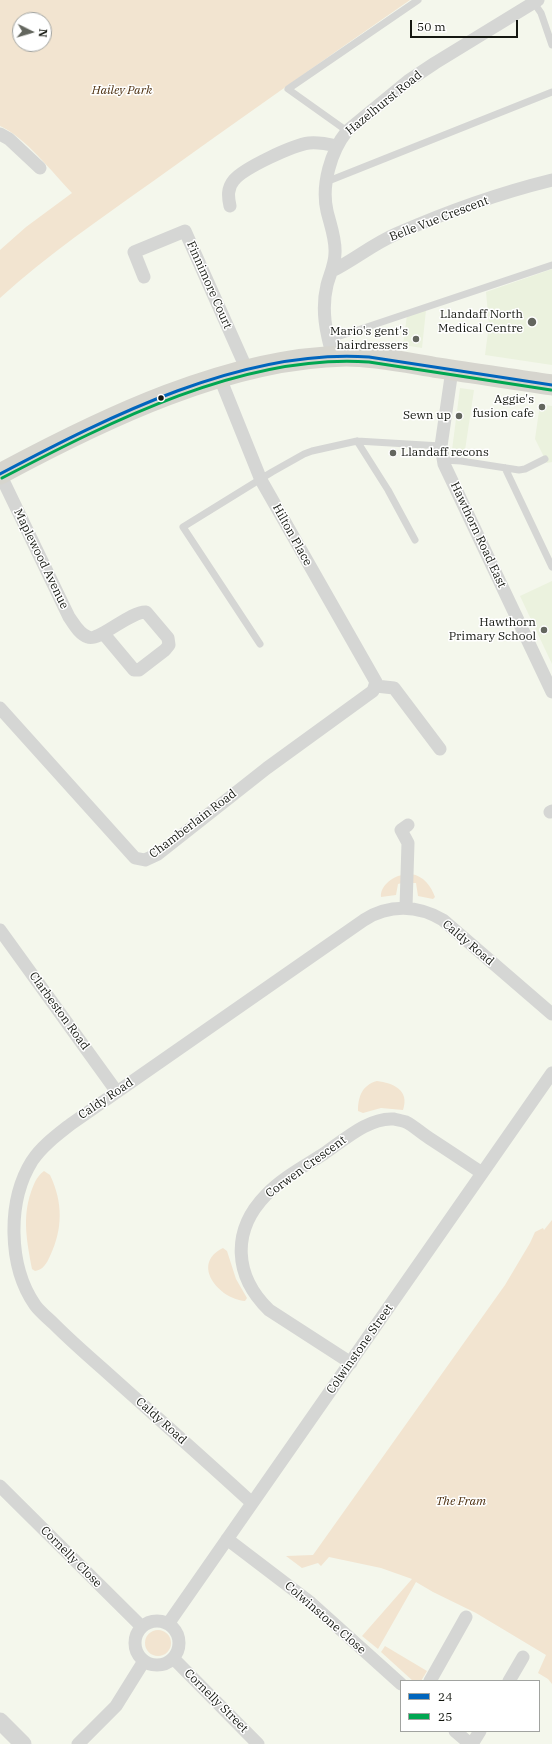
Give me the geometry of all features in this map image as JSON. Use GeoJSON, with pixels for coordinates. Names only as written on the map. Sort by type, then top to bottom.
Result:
{"type":"FeatureCollection","features":[{"type":"Feature","properties":{"kind":"main road"},"geometry":{"type":"LineString","coordinates":[[0,474],[62,442],[127,412],[175,393],[247,370],[296,360],[330,348],[360,357],[385,359],[552,385]]}},
{"type":"Feature","properties":{"kind":"street","name":"Hazelhurst Road"},"geometry":{"type":"LineString","coordinates":[[330,348],[324,313],[325,298],[336,252],[326,209],[325,197],[326,182],[337,146],[347,130],[414,78],[535,1]]}},
{"type":"Feature","properties":{"kind":"street"},"geometry":{"type":"LineString","coordinates":[[0,134],[8,139],[40,168]]}},
{"type":"Feature","properties":{"kind":"street"},"geometry":{"type":"LineString","coordinates":[[230,206],[228,196],[229,189],[233,180],[240,174],[282,152],[299,145],[310,143],[337,146]]}},
{"type":"Feature","properties":{"kind":"street","name":"Belle Vue Crescent"},"geometry":{"type":"LineString","coordinates":[[332,271],[395,234],[514,190],[552,180]]}},
{"type":"Feature","properties":{"kind":"street","name":"Finnimore Court"},"geometry":{"type":"LineString","coordinates":[[144,277],[134,252],[185,231],[247,370]]}},
{"type":"Feature","properties":{"kind":"street","name":"Hawthorn Road East"},"geometry":{"type":"LineString","coordinates":[[452,370],[442,446],[443,460],[552,692]]}},
{"type":"Feature","properties":{"kind":"street","name":"Hilton Place"},"geometry":{"type":"LineString","coordinates":[[220,378],[261,480],[376,682],[375,689]]}},
{"type":"Feature","properties":{"kind":"street","name":"Maplewood Avenue"},"geometry":{"type":"LineString","coordinates":[[0,474],[69,617],[75,626],[88,638],[94,638],[103,633]]}},
{"type":"Feature","properties":{"kind":"street"},"geometry":{"type":"LineString","coordinates":[[139,612],[146,612],[168,638],[169,645],[165,650],[139,670],[134,670],[103,633],[139,612]]}},
{"type":"Feature","properties":{"kind":"street"},"geometry":{"type":"LineString","coordinates":[[375,689],[394,688],[440,749]]}},
{"type":"Feature","properties":{"kind":"street","name":"Chamberlain Road"},"geometry":{"type":"LineString","coordinates":[[0,708],[135,858],[145,860],[158,854],[267,768],[375,689]]}},
{"type":"Feature","properties":{"kind":"street"},"geometry":{"type":"LineString","coordinates":[[406,908],[408,843],[401,830],[408,825]]}},
{"type":"Feature","properties":{"kind":"street","name":"Caldy Road"},"geometry":{"type":"LineString","coordinates":[[252,1503],[67,1336],[36,1306],[27,1290],[19,1267],[13,1217],[20,1186],[26,1172],[40,1151],[56,1135],[372,915],[392,908],[406,908],[426,912],[443,920],[552,1014]]}},
{"type":"Feature","properties":{"kind":"street","name":"Clarbeston Road"},"geometry":{"type":"LineString","coordinates":[[0,930],[117,1092]]}},
{"type":"Feature","properties":{"kind":"street","name":"Colwinstone Street"},"geometry":{"type":"LineString","coordinates":[[168,1624],[552,1073]]}},
{"type":"Feature","properties":{"kind":"street","name":"Corwen Crescent"},"geometry":{"type":"LineString","coordinates":[[351,1362],[269,1310],[258,1299],[248,1283],[242,1267],[240,1248],[246,1227],[258,1204],[276,1186],[355,1133],[365,1127],[386,1119],[406,1122],[482,1173]]}},
{"type":"Feature","properties":{"kind":"street","name":"Cornelly Close"},"geometry":{"type":"LineString","coordinates":[[0,1486],[142,1628]]}},
{"type":"Feature","properties":{"kind":"street","name":"Colwinstone Close"},"geometry":{"type":"LineString","coordinates":[[227,1539],[311,1603],[400,1683]]}},
{"type":"Feature","properties":{"kind":"street"},"geometry":{"type":"LineString","coordinates":[[431,1680],[466,1617]]}},
{"type":"Feature","properties":{"kind":"street"},"geometry":{"type":"LineString","coordinates":[[154,1622],[168,1624],[174,1629],[179,1642],[178,1649],[173,1658],[164,1664],[157,1665],[144,1660],[139,1655],[136,1648],[138,1634],[142,1628],[154,1622]]}},
{"type":"Feature","properties":{"kind":"street"},"geometry":{"type":"LineString","coordinates":[[510,1680],[523,1657]]}},
{"type":"Feature","properties":{"kind":"street","name":"Cornelly Street"},"geometry":{"type":"LineString","coordinates":[[173,1658],[258,1744]]}},
{"type":"Feature","properties":{"kind":"street"},"geometry":{"type":"LineString","coordinates":[[78,1744],[119,1702],[144,1660]]}},
{"type":"Feature","properties":{"kind":"street"},"geometry":{"type":"LineString","coordinates":[[0,1721],[15,1741]]}},
{"type":"Feature","properties":{"kind":"street"},"geometry":{"type":"LineString","coordinates":[[456,1732],[471,1744],[479,1732]]}},
{"type":"Feature","properties":{"kind":"lane"},"geometry":{"type":"LineString","coordinates":[[347,130],[288,89],[418,0]]}},
{"type":"Feature","properties":{"kind":"lane"},"geometry":{"type":"LineString","coordinates":[[535,1],[541,13],[552,46]]}},
{"type":"Feature","properties":{"kind":"lane"},"geometry":{"type":"LineString","coordinates":[[326,182],[552,92]]}},
{"type":"Feature","properties":{"kind":"lane"},"geometry":{"type":"LineString","coordinates":[[330,348],[552,265]]}},
{"type":"Feature","properties":{"kind":"lane"},"geometry":{"type":"LineString","coordinates":[[357,441],[388,490],[415,540]]}},
{"type":"Feature","properties":{"kind":"lane"},"geometry":{"type":"LineString","coordinates":[[260,644],[183,527],[304,454],[357,441],[442,446]]}},
{"type":"Feature","properties":{"kind":"lane"},"geometry":{"type":"LineString","coordinates":[[443,460],[525,469],[545,459]]}},
{"type":"Feature","properties":{"kind":"lane"},"geometry":{"type":"LineString","coordinates":[[505,468],[552,567]]}},
{"type":"Feature","properties":{"kind":"shaded area","name":"Llandaff North Medical Centre"},"geometry":{"type":"Polygon","coordinates":[[[552,269],[552,365],[485,355],[489,324],[486,292],[552,269]]]}},
{"type":"Feature","properties":{"kind":"shaded area"},"geometry":{"type":"Polygon","coordinates":[[[426,310],[422,348],[403,345],[407,315],[426,310]]]}},
{"type":"Feature","properties":{"kind":"shaded area"},"geometry":{"type":"Polygon","coordinates":[[[460,388],[474,390],[464,457],[459,457],[460,454],[452,450],[460,388]]]}},
{"type":"Feature","properties":{"kind":"shaded area"},"geometry":{"type":"Polygon","coordinates":[[[540,404],[552,406],[552,462],[547,463],[535,439],[540,404]]]}},
{"type":"Feature","properties":{"kind":"shaded area","name":"Hawthorn Primary School"},"geometry":{"type":"Polygon","coordinates":[[[552,581],[552,664],[520,596],[552,581]]]}},
{"type":"Feature","properties":{"kind":"green space","name":"Hailey Park"},"geometry":{"type":"Polygon","coordinates":[[[0,0],[410,0],[93,224],[36,267],[0,298],[0,250],[26,227],[72,193],[28,146],[0,126],[0,0]]]}},
{"type":"Feature","properties":{"kind":"green space"},"geometry":{"type":"Polygon","coordinates":[[[411,874],[420,877],[426,882],[435,897],[433,899],[418,896],[416,883],[411,883],[411,874]]]}},
{"type":"Feature","properties":{"kind":"green space"},"geometry":{"type":"Polygon","coordinates":[[[402,875],[402,883],[398,884],[396,895],[381,897],[382,889],[387,883],[402,875]]]}},
{"type":"Feature","properties":{"kind":"green space"},"geometry":{"type":"Polygon","coordinates":[[[377,1081],[389,1084],[399,1089],[404,1097],[405,1103],[403,1110],[381,1108],[363,1113],[358,1111],[362,1092],[368,1085],[377,1081]]]}},
{"type":"Feature","properties":{"kind":"green space"},"geometry":{"type":"Polygon","coordinates":[[[44,1171],[50,1175],[54,1185],[60,1216],[57,1236],[48,1261],[42,1268],[35,1271],[32,1269],[27,1240],[26,1221],[28,1202],[34,1183],[44,1171]]]}},
{"type":"Feature","properties":{"kind":"green space","name":"The Fram"},"geometry":{"type":"Polygon","coordinates":[[[552,1220],[552,1684],[548,1679],[538,1673],[546,1655],[476,1613],[416,1582],[378,1649],[362,1636],[412,1579],[381,1568],[329,1557],[321,1566],[318,1563],[302,1568],[286,1556],[313,1555],[505,1285],[535,1232],[543,1228],[544,1230],[552,1220]]]}},
{"type":"Feature","properties":{"kind":"green space"},"geometry":{"type":"Polygon","coordinates":[[[223,1248],[227,1251],[236,1279],[247,1298],[245,1301],[235,1299],[226,1294],[218,1288],[212,1280],[209,1271],[209,1263],[213,1255],[223,1248]]]}},
{"type":"Feature","properties":{"kind":"green space"},"geometry":{"type":"Polygon","coordinates":[[[158,1630],[167,1634],[171,1643],[167,1652],[158,1656],[149,1652],[145,1643],[149,1634],[158,1630]]]}},
{"type":"Feature","properties":{"kind":"green space"},"geometry":{"type":"Polygon","coordinates":[[[385,1646],[427,1671],[422,1680],[412,1680],[381,1652],[385,1646]]]}},
{"type":"Feature","properties":{"kind":"transit line","name":"24"},"geometry":{"type":"LineString","coordinates":[[0,474],[86,430],[131,410],[178,391],[225,375],[273,363],[321,357],[369,357],[552,385]]}},
{"type":"Feature","properties":{"kind":"transit line","name":"25"},"geometry":{"type":"LineString","coordinates":[[2,478],[87,435],[133,414],[226,380],[274,368],[322,362],[369,362],[551,390]]}},
{"type":"Feature","properties":{"kind":"place","name":"Llandaff North Medical Centre"},"geometry":{"type":"Point","coordinates":[532,322]}},
{"type":"Feature","properties":{"kind":"place","name":"Mario's gent's hairdressers"},"geometry":{"type":"Point","coordinates":[416,339]}},
{"type":"Feature","properties":{"kind":"place","name":"Aggie's fusion cafe"},"geometry":{"type":"Point","coordinates":[542,407]}},
{"type":"Feature","properties":{"kind":"place","name":"Sewn up"},"geometry":{"type":"Point","coordinates":[459,416]}},
{"type":"Feature","properties":{"kind":"place","name":"Llandaff recons"},"geometry":{"type":"Point","coordinates":[393,453]}},
{"type":"Feature","properties":{"kind":"place","name":"Hawthorn Primary School"},"geometry":{"type":"Point","coordinates":[544,630]}}]}
